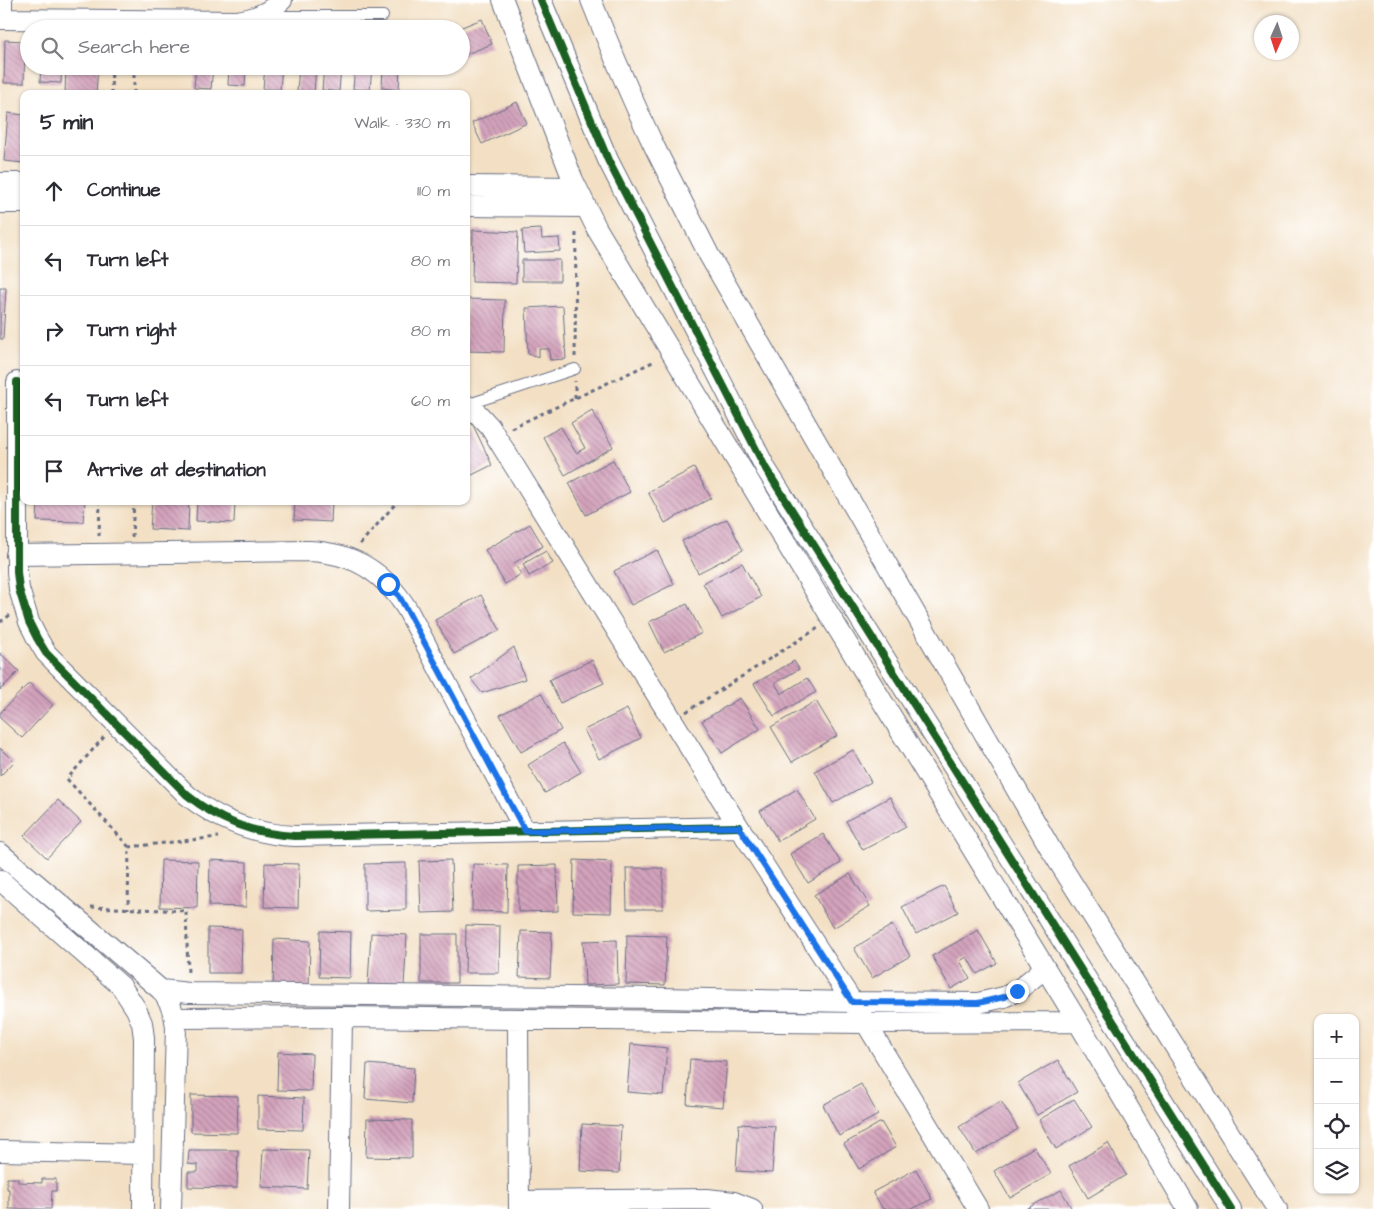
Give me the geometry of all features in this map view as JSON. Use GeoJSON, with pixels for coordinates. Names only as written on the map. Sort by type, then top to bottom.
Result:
{"type":"FeatureCollection","features":[{"type":"Feature","properties":{"kind":"street"},"geometry":{"type":"LineString","coordinates":[[248,20],[268,11],[282,0]]}},
{"type":"Feature","properties":{"kind":"street"},"geometry":{"type":"LineString","coordinates":[[503,0],[576,186],[580,207],[601,236],[1078,1022],[1188,1209]]}},
{"type":"Feature","properties":{"kind":"street"},"geometry":{"type":"LineString","coordinates":[[541,0],[608,160],[766,469],[1231,1209]]}},
{"type":"Feature","properties":{"kind":"street"},"geometry":{"type":"LineString","coordinates":[[591,0],[610,48],[655,148],[683,200],[709,255],[1053,853],[1277,1209]]}},
{"type":"Feature","properties":{"kind":"street"},"geometry":{"type":"LineString","coordinates":[[1,13],[207,20]]}},
{"type":"Feature","properties":{"kind":"street"},"geometry":{"type":"LineString","coordinates":[[0,183],[20,183]]}},
{"type":"Feature","properties":{"kind":"street"},"geometry":{"type":"LineString","coordinates":[[470,186],[576,186]]}},
{"type":"Feature","properties":{"kind":"street"},"geometry":{"type":"LineString","coordinates":[[0,203],[20,203]]}},
{"type":"Feature","properties":{"kind":"street"},"geometry":{"type":"LineString","coordinates":[[470,206],[580,207]]}},
{"type":"Feature","properties":{"kind":"street"},"geometry":{"type":"LineString","coordinates":[[14,382],[16,555],[19,589],[29,622],[46,653],[186,795],[199,805],[226,821],[260,832],[294,836],[739,827]]}},
{"type":"Feature","properties":{"kind":"street"},"geometry":{"type":"LineString","coordinates":[[470,408],[490,427],[739,827],[866,1023],[978,1209]]}},
{"type":"Feature","properties":{"kind":"street"},"geometry":{"type":"LineString","coordinates":[[748,481],[766,469]]}},
{"type":"Feature","properties":{"kind":"street"},"geometry":{"type":"LineString","coordinates":[[16,555],[310,551],[329,553],[362,564],[376,573],[399,596],[525,831]]}},
{"type":"Feature","properties":{"kind":"street"},"geometry":{"type":"LineString","coordinates":[[0,853],[161,990],[168,999],[175,1018],[171,1209]]}},
{"type":"Feature","properties":{"kind":"street"},"geometry":{"type":"LineString","coordinates":[[0,880],[121,986],[136,1009],[142,1023],[144,1038],[143,1209]]}},
{"type":"Feature","properties":{"kind":"street"},"geometry":{"type":"LineString","coordinates":[[161,990],[189,992],[978,1003],[1004,997],[1017,991],[1039,973],[1043,965]]}},
{"type":"Feature","properties":{"kind":"street"},"geometry":{"type":"LineString","coordinates":[[660,998],[660,1020]]}},
{"type":"Feature","properties":{"kind":"street"},"geometry":{"type":"LineString","coordinates":[[175,1018],[342,1017],[866,1023],[1078,1022]]}},
{"type":"Feature","properties":{"kind":"street"},"geometry":{"type":"LineString","coordinates":[[339,1209],[342,1017]]}},
{"type":"Feature","properties":{"kind":"street"},"geometry":{"type":"LineString","coordinates":[[518,1020],[519,1205],[707,1198],[734,1202],[752,1209]]}},
{"type":"Feature","properties":{"kind":"street"},"geometry":{"type":"LineString","coordinates":[[0,1151],[143,1154]]}},
{"type":"Feature","properties":{"kind":"lane"},"geometry":{"type":"LineString","coordinates":[[258,16],[383,16]]}},
{"type":"Feature","properties":{"kind":"lane"},"geometry":{"type":"LineString","coordinates":[[470,404],[575,369]]}},
{"type":"Feature","properties":{"kind":"path"},"geometry":{"type":"LineString","coordinates":[[111,90],[112,75]]}},
{"type":"Feature","properties":{"kind":"path"},"geometry":{"type":"LineString","coordinates":[[134,75],[134,90]]}},
{"type":"Feature","properties":{"kind":"path"},"geometry":{"type":"LineString","coordinates":[[575,398],[580,207]]}},
{"type":"Feature","properties":{"kind":"path"},"geometry":{"type":"LineString","coordinates":[[495,435],[671,353]]}},
{"type":"Feature","properties":{"kind":"path"},"geometry":{"type":"LineString","coordinates":[[98,553],[100,505]]}},
{"type":"Feature","properties":{"kind":"path"},"geometry":{"type":"LineString","coordinates":[[132,553],[134,505]]}},
{"type":"Feature","properties":{"kind":"path"},"geometry":{"type":"LineString","coordinates":[[348,558],[394,505]]}},
{"type":"Feature","properties":{"kind":"path"},"geometry":{"type":"LineString","coordinates":[[673,720],[832,619]]}},
{"type":"Feature","properties":{"kind":"path"},"geometry":{"type":"LineString","coordinates":[[116,724],[67,779],[129,848],[128,909]]}},
{"type":"Feature","properties":{"kind":"path"},"geometry":{"type":"LineString","coordinates":[[129,848],[222,836]]}},
{"type":"Feature","properties":{"kind":"path"},"geometry":{"type":"LineString","coordinates":[[90,907],[186,911],[189,992]]}},
{"type":"Feature","properties":{"kind":"building"},"geometry":{"type":"Polygon","coordinates":[[[482,19],[492,44],[470,53],[470,24],[482,19]]]}},
{"type":"Feature","properties":{"kind":"building"},"geometry":{"type":"Polygon","coordinates":[[[5,40],[20,41],[20,75],[24,75],[24,83],[4,83],[5,40]]]}},
{"type":"Feature","properties":{"kind":"building"},"geometry":{"type":"Polygon","coordinates":[[[40,75],[61,75],[61,83],[40,82],[40,75]]]}},
{"type":"Feature","properties":{"kind":"building"},"geometry":{"type":"Polygon","coordinates":[[[66,75],[97,75],[96,90],[65,90],[66,75]]]}},
{"type":"Feature","properties":{"kind":"building"},"geometry":{"type":"Polygon","coordinates":[[[195,75],[212,75],[211,89],[194,88],[195,75]]]}},
{"type":"Feature","properties":{"kind":"building"},"geometry":{"type":"Polygon","coordinates":[[[229,75],[246,75],[245,86],[228,85],[229,75]]]}},
{"type":"Feature","properties":{"kind":"building"},"geometry":{"type":"Polygon","coordinates":[[[264,75],[281,75],[280,90],[263,89],[264,75]]]}},
{"type":"Feature","properties":{"kind":"building"},"geometry":{"type":"Polygon","coordinates":[[[298,75],[315,75],[314,90],[297,90],[298,75]]]}},
{"type":"Feature","properties":{"kind":"building"},"geometry":{"type":"Polygon","coordinates":[[[323,75],[340,75],[339,90],[322,90],[323,75]]]}},
{"type":"Feature","properties":{"kind":"building"},"geometry":{"type":"Polygon","coordinates":[[[354,75],[371,75],[370,90],[353,89],[354,75]]]}},
{"type":"Feature","properties":{"kind":"building"},"geometry":{"type":"Polygon","coordinates":[[[383,75],[400,75],[399,90],[382,88],[383,75]]]}},
{"type":"Feature","properties":{"kind":"building"},"geometry":{"type":"Polygon","coordinates":[[[517,102],[527,123],[482,144],[472,123],[517,102]]]}},
{"type":"Feature","properties":{"kind":"building"},"geometry":{"type":"Polygon","coordinates":[[[8,113],[20,114],[20,163],[4,161],[8,113]]]}},
{"type":"Feature","properties":{"kind":"building"},"geometry":{"type":"Polygon","coordinates":[[[541,229],[542,239],[559,238],[560,251],[524,253],[522,230],[541,229]]]}},
{"type":"Feature","properties":{"kind":"building"},"geometry":{"type":"Polygon","coordinates":[[[473,230],[518,232],[516,283],[472,282],[473,230]]]}},
{"type":"Feature","properties":{"kind":"building"},"geometry":{"type":"Polygon","coordinates":[[[522,260],[560,260],[560,281],[522,281],[522,260]]]}},
{"type":"Feature","properties":{"kind":"building"},"geometry":{"type":"Polygon","coordinates":[[[0,288],[6,288],[3,339],[0,339],[0,288]]]}},
{"type":"Feature","properties":{"kind":"building"},"geometry":{"type":"Polygon","coordinates":[[[470,299],[505,300],[504,352],[470,351],[470,299]]]}},
{"type":"Feature","properties":{"kind":"building"},"geometry":{"type":"Polygon","coordinates":[[[563,306],[566,359],[550,360],[549,349],[539,349],[539,357],[528,354],[526,308],[563,306]]]}},
{"type":"Feature","properties":{"kind":"building"},"geometry":{"type":"Polygon","coordinates":[[[592,410],[613,447],[565,475],[543,437],[561,427],[576,453],[585,448],[571,423],[592,410]]]}},
{"type":"Feature","properties":{"kind":"building"},"geometry":{"type":"Polygon","coordinates":[[[472,423],[492,465],[470,476],[470,424],[472,423]]]}},
{"type":"Feature","properties":{"kind":"building"},"geometry":{"type":"Polygon","coordinates":[[[613,460],[630,492],[586,515],[569,483],[613,460]]]}},
{"type":"Feature","properties":{"kind":"building"},"geometry":{"type":"Polygon","coordinates":[[[694,468],[711,498],[665,523],[648,492],[694,468]]]}},
{"type":"Feature","properties":{"kind":"building"},"geometry":{"type":"Polygon","coordinates":[[[38,505],[85,505],[83,522],[37,521],[38,505]]]}},
{"type":"Feature","properties":{"kind":"building"},"geometry":{"type":"Polygon","coordinates":[[[152,505],[189,505],[188,531],[150,529],[152,505]]]}},
{"type":"Feature","properties":{"kind":"building"},"geometry":{"type":"Polygon","coordinates":[[[197,505],[235,505],[234,523],[196,521],[197,505]]]}},
{"type":"Feature","properties":{"kind":"building"},"geometry":{"type":"Polygon","coordinates":[[[295,505],[332,505],[331,522],[294,520],[295,505]]]}},
{"type":"Feature","properties":{"kind":"building"},"geometry":{"type":"Polygon","coordinates":[[[727,519],[743,550],[698,573],[682,541],[727,519]]]}},
{"type":"Feature","properties":{"kind":"building"},"geometry":{"type":"Polygon","coordinates":[[[530,524],[543,546],[514,563],[521,574],[505,584],[485,550],[530,524]]]}},
{"type":"Feature","properties":{"kind":"building"},"geometry":{"type":"Polygon","coordinates":[[[657,550],[674,584],[631,605],[614,571],[657,550]]]}},
{"type":"Feature","properties":{"kind":"building"},"geometry":{"type":"Polygon","coordinates":[[[546,551],[553,563],[529,576],[523,564],[546,551]]]}},
{"type":"Feature","properties":{"kind":"building"},"geometry":{"type":"Polygon","coordinates":[[[742,563],[761,597],[722,618],[703,583],[742,563]]]}},
{"type":"Feature","properties":{"kind":"building"},"geometry":{"type":"Polygon","coordinates":[[[481,595],[500,630],[454,654],[435,620],[481,595]]]}},
{"type":"Feature","properties":{"kind":"building"},"geometry":{"type":"Polygon","coordinates":[[[687,604],[702,633],[664,652],[649,622],[687,604]]]}},
{"type":"Feature","properties":{"kind":"building"},"geometry":{"type":"Polygon","coordinates":[[[514,647],[525,679],[482,693],[471,679],[514,647]]]}},
{"type":"Feature","properties":{"kind":"building"},"geometry":{"type":"Polygon","coordinates":[[[0,653],[19,671],[0,690],[0,653]]]}},
{"type":"Feature","properties":{"kind":"building"},"geometry":{"type":"Polygon","coordinates":[[[592,660],[604,683],[560,703],[549,680],[592,660]]]}},
{"type":"Feature","properties":{"kind":"building"},"geometry":{"type":"Polygon","coordinates":[[[794,661],[799,669],[775,683],[781,694],[807,678],[816,692],[774,716],[754,684],[794,661]]]}},
{"type":"Feature","properties":{"kind":"building"},"geometry":{"type":"Polygon","coordinates":[[[29,683],[53,705],[22,738],[0,718],[0,713],[29,683]]]}},
{"type":"Feature","properties":{"kind":"building"},"geometry":{"type":"Polygon","coordinates":[[[541,693],[561,730],[521,752],[500,715],[541,693]]]}},
{"type":"Feature","properties":{"kind":"building"},"geometry":{"type":"Polygon","coordinates":[[[740,698],[760,729],[722,753],[702,721],[740,698]]]}},
{"type":"Feature","properties":{"kind":"building"},"geometry":{"type":"Polygon","coordinates":[[[816,701],[837,736],[792,762],[771,727],[816,701]]]}},
{"type":"Feature","properties":{"kind":"building"},"geometry":{"type":"Polygon","coordinates":[[[627,709],[641,738],[599,759],[584,730],[627,709]]]}},
{"type":"Feature","properties":{"kind":"building"},"geometry":{"type":"Polygon","coordinates":[[[563,743],[581,772],[545,793],[528,765],[563,743]]]}},
{"type":"Feature","properties":{"kind":"building"},"geometry":{"type":"Polygon","coordinates":[[[0,748],[14,762],[0,776],[0,748]]]}},
{"type":"Feature","properties":{"kind":"building"},"geometry":{"type":"Polygon","coordinates":[[[853,750],[871,782],[833,803],[815,771],[853,750]]]}},
{"type":"Feature","properties":{"kind":"building"},"geometry":{"type":"Polygon","coordinates":[[[797,789],[815,819],[778,841],[760,811],[797,789]]]}},
{"type":"Feature","properties":{"kind":"building"},"geometry":{"type":"Polygon","coordinates":[[[890,797],[906,827],[863,850],[846,821],[890,797]]]}},
{"type":"Feature","properties":{"kind":"building"},"geometry":{"type":"Polygon","coordinates":[[[58,800],[81,822],[47,858],[24,836],[58,800]]]}},
{"type":"Feature","properties":{"kind":"building"},"geometry":{"type":"Polygon","coordinates":[[[823,834],[841,863],[808,883],[790,854],[823,834]]]}},
{"type":"Feature","properties":{"kind":"building"},"geometry":{"type":"Polygon","coordinates":[[[161,860],[198,861],[197,908],[160,907],[161,860]]]}},
{"type":"Feature","properties":{"kind":"building"},"geometry":{"type":"Polygon","coordinates":[[[210,860],[247,862],[246,907],[209,906],[210,860]]]}},
{"type":"Feature","properties":{"kind":"building"},"geometry":{"type":"Polygon","coordinates":[[[451,860],[453,912],[421,913],[419,861],[451,860]]]}},
{"type":"Feature","properties":{"kind":"building"},"geometry":{"type":"Polygon","coordinates":[[[574,860],[612,862],[611,913],[573,912],[574,860]]]}},
{"type":"Feature","properties":{"kind":"building"},"geometry":{"type":"Polygon","coordinates":[[[265,863],[299,864],[298,908],[264,907],[265,863]]]}},
{"type":"Feature","properties":{"kind":"building"},"geometry":{"type":"Polygon","coordinates":[[[406,863],[406,910],[365,911],[365,864],[406,863]]]}},
{"type":"Feature","properties":{"kind":"building"},"geometry":{"type":"Polygon","coordinates":[[[473,864],[508,865],[507,912],[472,911],[473,864]]]}},
{"type":"Feature","properties":{"kind":"building"},"geometry":{"type":"Polygon","coordinates":[[[557,865],[558,911],[518,912],[518,866],[557,865]]]}},
{"type":"Feature","properties":{"kind":"building"},"geometry":{"type":"Polygon","coordinates":[[[626,868],[663,868],[663,909],[627,909],[626,868]]]}},
{"type":"Feature","properties":{"kind":"building"},"geometry":{"type":"Polygon","coordinates":[[[850,874],[870,906],[833,928],[814,895],[850,874]]]}},
{"type":"Feature","properties":{"kind":"building"},"geometry":{"type":"Polygon","coordinates":[[[944,886],[958,912],[916,934],[902,907],[944,886]]]}},
{"type":"Feature","properties":{"kind":"building"},"geometry":{"type":"Polygon","coordinates":[[[466,925],[500,926],[499,973],[465,973],[466,925]]]}},
{"type":"Feature","properties":{"kind":"building"},"geometry":{"type":"Polygon","coordinates":[[[892,925],[910,956],[872,978],[854,948],[892,925]]]}},
{"type":"Feature","properties":{"kind":"building"},"geometry":{"type":"Polygon","coordinates":[[[208,928],[242,929],[241,973],[208,973],[208,928]]]}},
{"type":"Feature","properties":{"kind":"building"},"geometry":{"type":"Polygon","coordinates":[[[978,930],[997,963],[977,974],[967,957],[960,961],[970,978],[951,989],[932,956],[978,930]]]}},
{"type":"Feature","properties":{"kind":"building"},"geometry":{"type":"Polygon","coordinates":[[[320,931],[351,932],[350,978],[319,977],[320,931]]]}},
{"type":"Feature","properties":{"kind":"building"},"geometry":{"type":"Polygon","coordinates":[[[521,931],[552,932],[550,978],[519,977],[521,931]]]}},
{"type":"Feature","properties":{"kind":"building"},"geometry":{"type":"Polygon","coordinates":[[[371,933],[407,935],[404,986],[368,984],[371,933]]]}},
{"type":"Feature","properties":{"kind":"building"},"geometry":{"type":"Polygon","coordinates":[[[421,934],[457,934],[457,983],[421,983],[421,934]]]}},
{"type":"Feature","properties":{"kind":"building"},"geometry":{"type":"Polygon","coordinates":[[[627,935],[667,936],[665,985],[626,984],[627,935]]]}},
{"type":"Feature","properties":{"kind":"building"},"geometry":{"type":"Polygon","coordinates":[[[274,939],[310,941],[309,988],[273,987],[274,939]]]}},
{"type":"Feature","properties":{"kind":"building"},"geometry":{"type":"Polygon","coordinates":[[[617,940],[618,984],[585,985],[583,941],[617,940]]]}},
{"type":"Feature","properties":{"kind":"building"},"geometry":{"type":"Polygon","coordinates":[[[631,1044],[667,1048],[663,1095],[627,1092],[631,1044]]]}},
{"type":"Feature","properties":{"kind":"building"},"geometry":{"type":"Polygon","coordinates":[[[278,1052],[312,1054],[311,1091],[277,1090],[278,1052]]]}},
{"type":"Feature","properties":{"kind":"building"},"geometry":{"type":"Polygon","coordinates":[[[690,1059],[727,1062],[723,1107],[687,1104],[690,1059]]]}},
{"type":"Feature","properties":{"kind":"building"},"geometry":{"type":"Polygon","coordinates":[[[1058,1060],[1077,1092],[1037,1115],[1018,1083],[1058,1060]]]}},
{"type":"Feature","properties":{"kind":"building"},"geometry":{"type":"Polygon","coordinates":[[[367,1064],[414,1068],[412,1103],[365,1099],[367,1064]]]}},
{"type":"Feature","properties":{"kind":"building"},"geometry":{"type":"Polygon","coordinates":[[[861,1084],[878,1115],[839,1136],[823,1105],[861,1084]]]}},
{"type":"Feature","properties":{"kind":"building"},"geometry":{"type":"Polygon","coordinates":[[[191,1095],[238,1096],[237,1133],[191,1132],[191,1095]]]}},
{"type":"Feature","properties":{"kind":"building"},"geometry":{"type":"Polygon","coordinates":[[[258,1096],[304,1098],[303,1130],[258,1129],[258,1096]]]}},
{"type":"Feature","properties":{"kind":"building"},"geometry":{"type":"Polygon","coordinates":[[[1074,1099],[1092,1127],[1056,1149],[1039,1120],[1074,1099]]]}},
{"type":"Feature","properties":{"kind":"building"},"geometry":{"type":"Polygon","coordinates":[[[1001,1101],[1018,1129],[976,1154],[959,1127],[1001,1101]]]}},
{"type":"Feature","properties":{"kind":"building"},"geometry":{"type":"Polygon","coordinates":[[[367,1119],[412,1120],[412,1158],[366,1157],[367,1119]]]}},
{"type":"Feature","properties":{"kind":"building"},"geometry":{"type":"Polygon","coordinates":[[[881,1122],[896,1147],[859,1169],[844,1144],[881,1122]]]}},
{"type":"Feature","properties":{"kind":"building"},"geometry":{"type":"Polygon","coordinates":[[[582,1124],[621,1126],[619,1173],[580,1171],[582,1124]]]}},
{"type":"Feature","properties":{"kind":"building"},"geometry":{"type":"Polygon","coordinates":[[[739,1124],[775,1126],[772,1173],[736,1171],[739,1124]]]}},
{"type":"Feature","properties":{"kind":"building"},"geometry":{"type":"Polygon","coordinates":[[[1108,1143],[1126,1175],[1088,1198],[1069,1166],[1108,1143]]]}},
{"type":"Feature","properties":{"kind":"building"},"geometry":{"type":"Polygon","coordinates":[[[1034,1147],[1051,1174],[1010,1198],[994,1171],[1034,1147]]]}},
{"type":"Feature","properties":{"kind":"building"},"geometry":{"type":"Polygon","coordinates":[[[263,1149],[309,1150],[307,1189],[261,1187],[263,1149]]]}},
{"type":"Feature","properties":{"kind":"building"},"geometry":{"type":"Polygon","coordinates":[[[189,1150],[238,1150],[237,1188],[188,1187],[188,1172],[198,1172],[198,1165],[188,1164],[189,1150]]]}},
{"type":"Feature","properties":{"kind":"building"},"geometry":{"type":"Polygon","coordinates":[[[916,1169],[932,1199],[912,1209],[883,1209],[873,1192],[916,1169]]]}},
{"type":"Feature","properties":{"kind":"building"},"geometry":{"type":"Polygon","coordinates":[[[7,1178],[18,1178],[18,1182],[42,1183],[42,1179],[56,1179],[56,1191],[52,1191],[51,1209],[9,1209],[7,1178]]]}},
{"type":"Feature","properties":{"kind":"building"},"geometry":{"type":"Polygon","coordinates":[[[1061,1190],[1072,1209],[1026,1209],[1061,1190]]]}},
{"type":"Feature","properties":{"kind":"cycle path"},"geometry":{"type":"LineString","coordinates":[[541,0],[608,160],[766,469],[1231,1209]]}},
{"type":"Feature","properties":{"kind":"cycle path"},"geometry":{"type":"LineString","coordinates":[[17,382],[17,572],[19,589],[29,622],[46,653],[187,795],[211,812],[251,829],[295,836],[739,827]]}},
{"type":"Feature","properties":{"kind":"route"},"geometry":{"type":"LineString","coordinates":[[388,584],[399,596],[407,610],[525,831],[739,827],[852,1002],[978,1003],[991,1001],[1017,991]]}}]}
